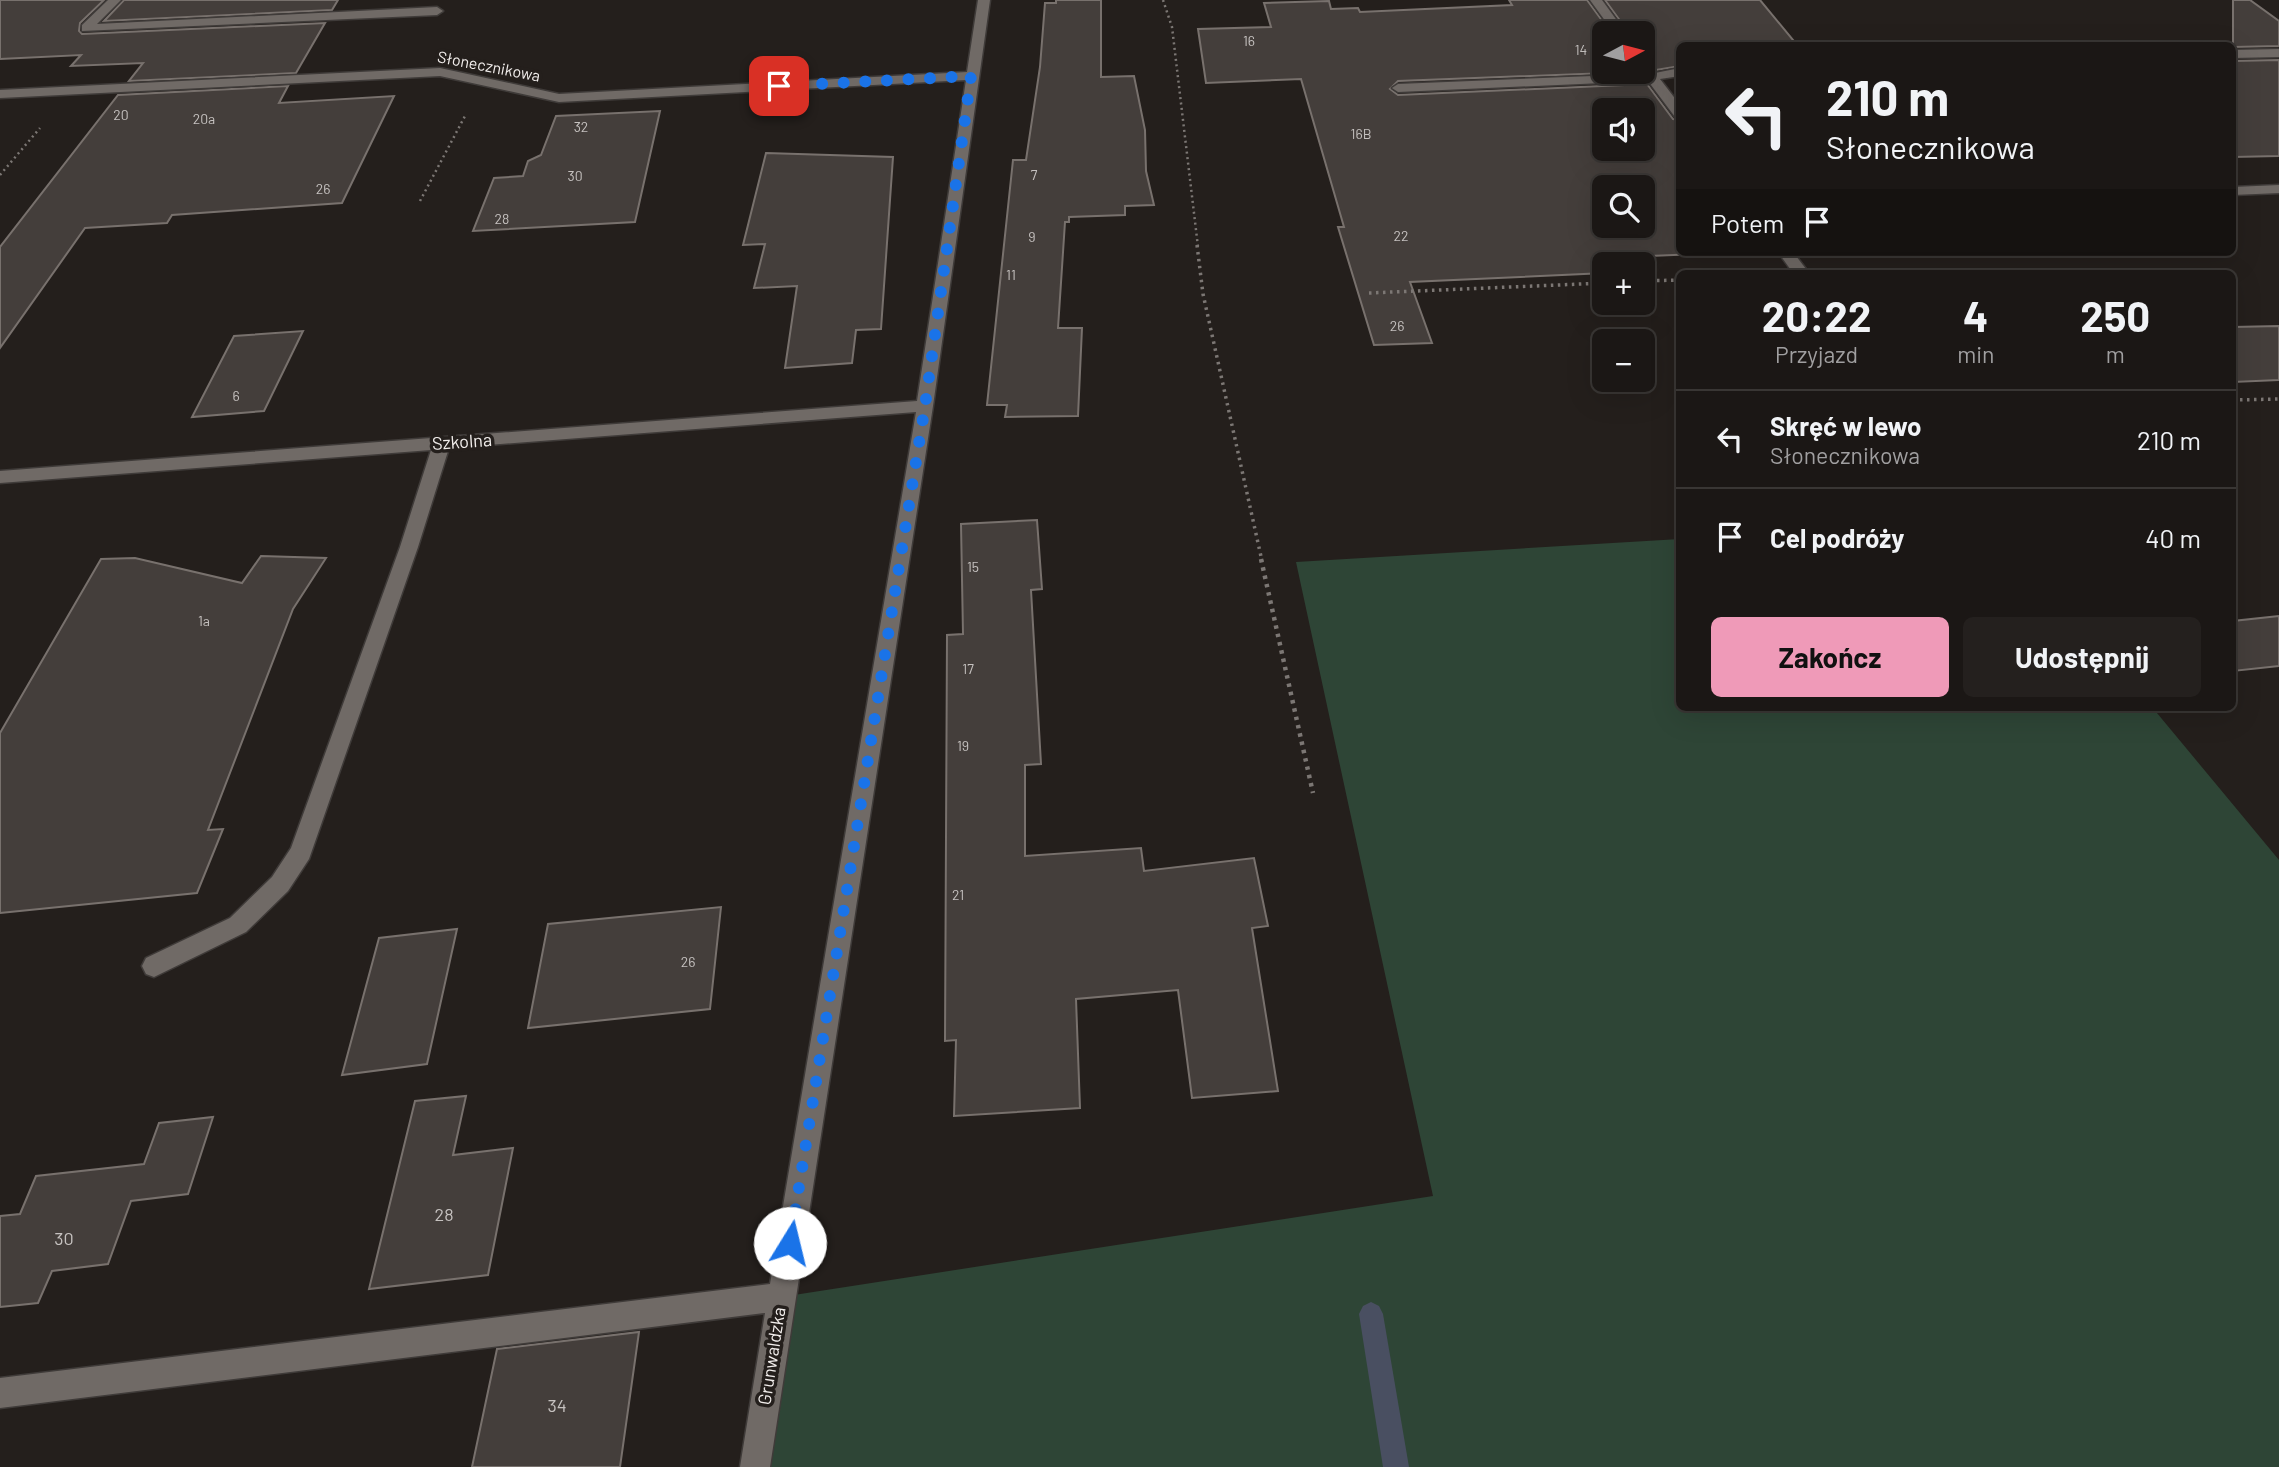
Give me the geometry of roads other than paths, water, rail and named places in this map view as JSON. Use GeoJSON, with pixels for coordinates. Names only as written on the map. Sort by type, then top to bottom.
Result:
{"type":"FeatureCollection","features":[{"type":"Feature","properties":{"kind":"street"},"geometry":{"type":"LineString","coordinates":[[115,0],[86,29],[437,11]]}},
{"type":"Feature","properties":{"kind":"street","name":"Grunwaldzka"},"geometry":{"type":"LineString","coordinates":[[755,1467],[925,406],[984,0]]}},
{"type":"Feature","properties":{"kind":"street"},"geometry":{"type":"LineString","coordinates":[[1596,0],[1611,21]]}},
{"type":"Feature","properties":{"kind":"street"},"geometry":{"type":"LineString","coordinates":[[2236,54],[2279,52]]}},
{"type":"Feature","properties":{"kind":"street","name":"Słonecznikowa"},"geometry":{"type":"LineString","coordinates":[[0,94],[440,72],[559,98],[971,76]]}},
{"type":"Feature","properties":{"kind":"street"},"geometry":{"type":"LineString","coordinates":[[1656,76],[1676,73]]}},
{"type":"Feature","properties":{"kind":"street"},"geometry":{"type":"LineString","coordinates":[[1398,88],[1592,80]]}},
{"type":"Feature","properties":{"kind":"street"},"geometry":{"type":"LineString","coordinates":[[1656,82],[1676,109]]}},
{"type":"Feature","properties":{"kind":"street"},"geometry":{"type":"LineString","coordinates":[[2236,191],[2279,189]]}},
{"type":"Feature","properties":{"kind":"street"},"geometry":{"type":"LineString","coordinates":[[1788,256],[1799,270]]}},
{"type":"Feature","properties":{"kind":"street","name":"Szkolna"},"geometry":{"type":"LineString","coordinates":[[0,477],[925,406]]}},
{"type":"Feature","properties":{"kind":"street"},"geometry":{"type":"LineString","coordinates":[[154,966],[238,925],[280,884],[301,852],[409,547],[442,443]]}},
{"type":"Feature","properties":{"kind":"street"},"geometry":{"type":"LineString","coordinates":[[0,1393],[781,1297]]}},
{"type":"Feature","properties":{"kind":"waterway"},"geometry":{"type":"LineString","coordinates":[[1371,1314],[1396,1467]]}}]}
